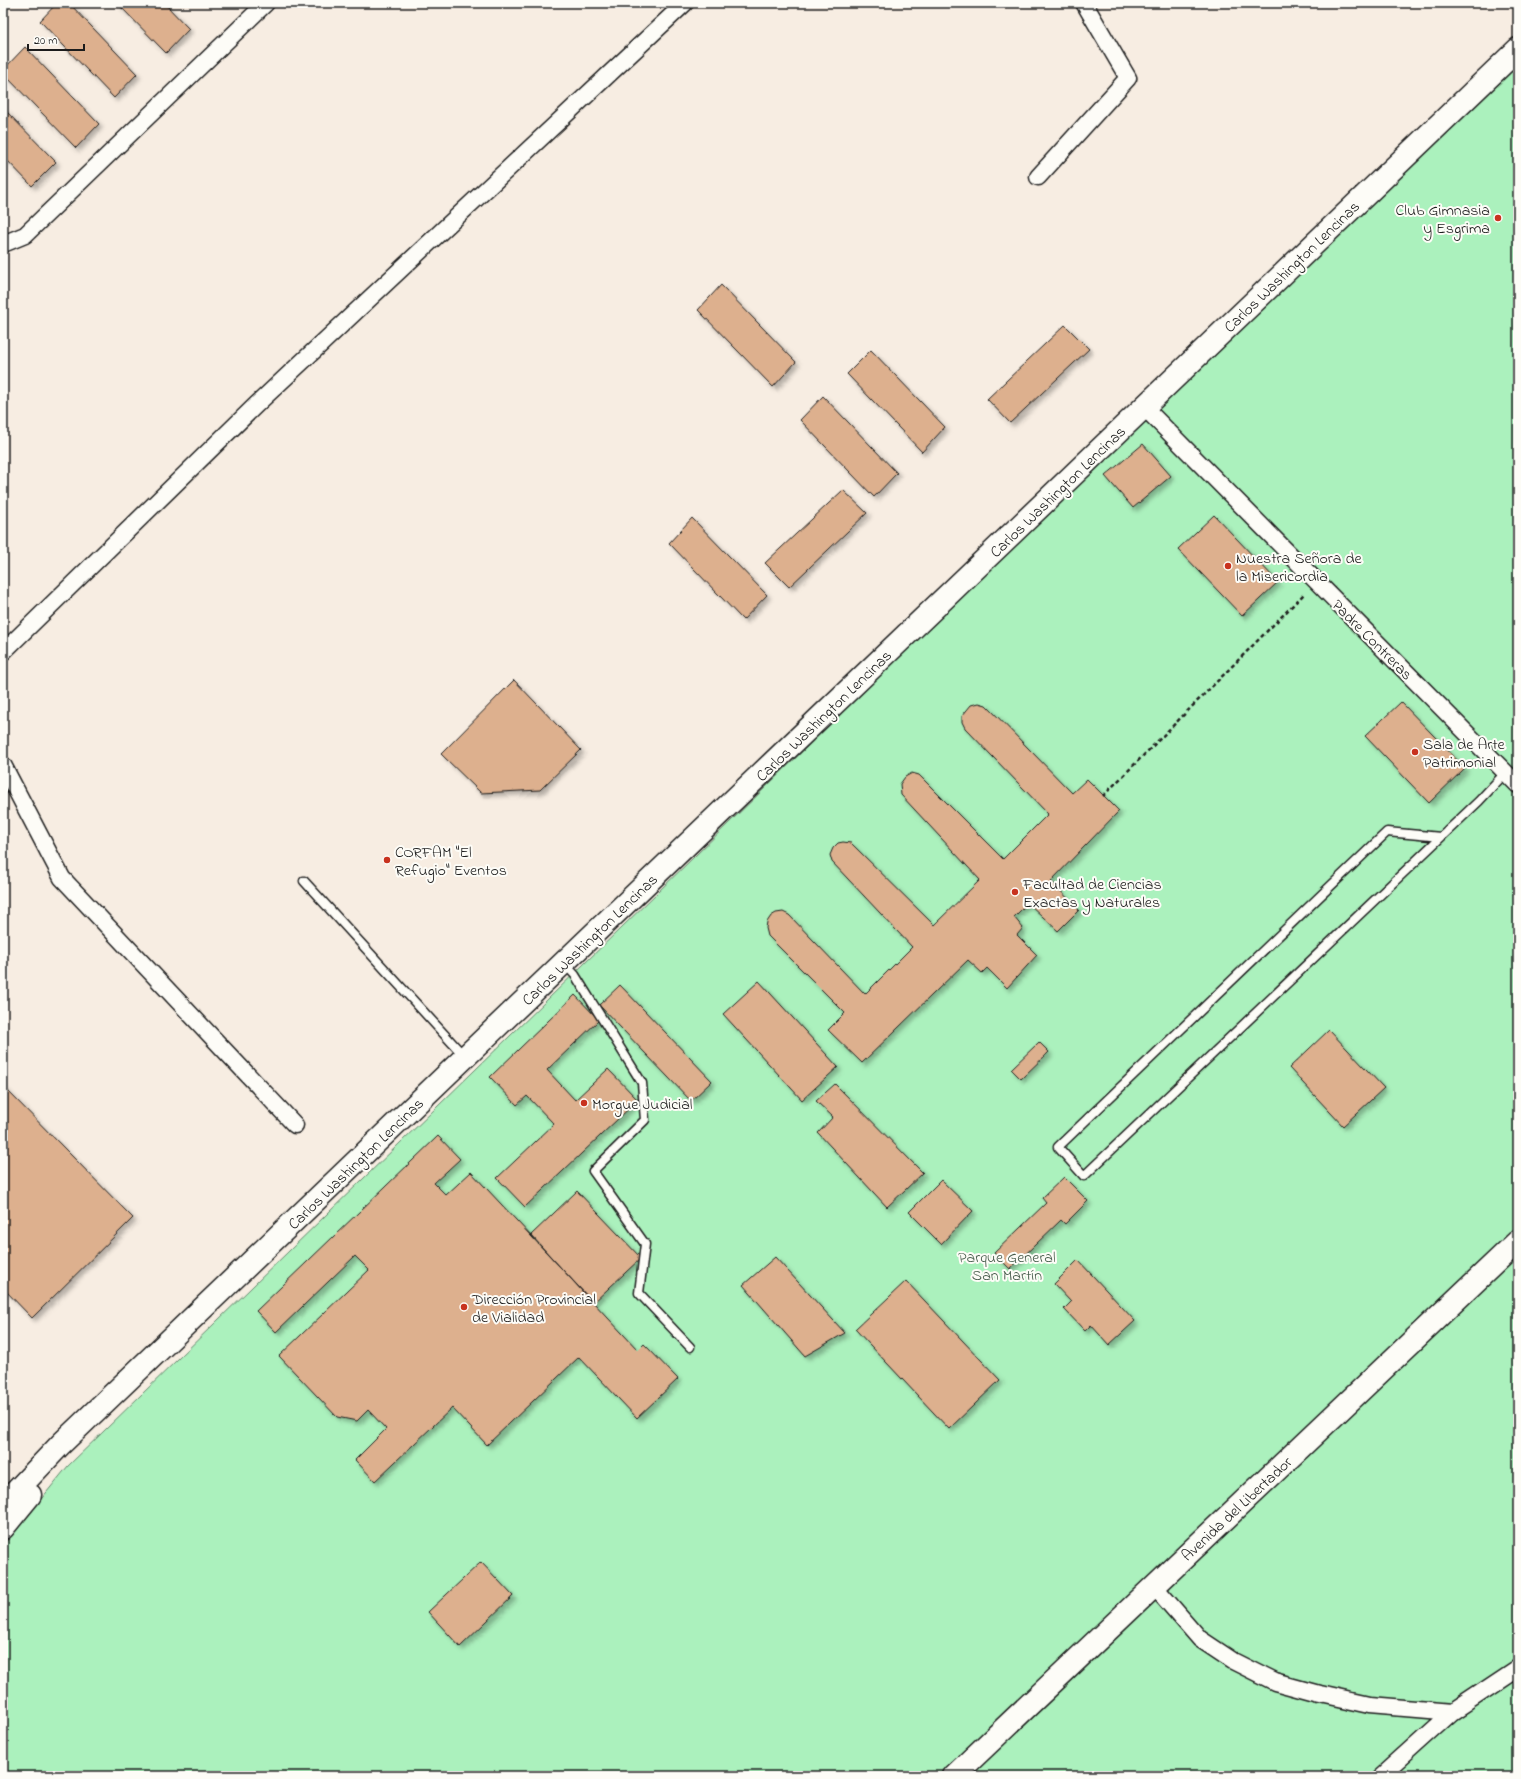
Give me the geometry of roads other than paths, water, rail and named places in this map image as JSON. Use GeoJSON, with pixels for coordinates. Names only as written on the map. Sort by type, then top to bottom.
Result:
{"type":"FeatureCollection","features":[{"type":"Feature","properties":{"kind":"main road","name":"Carlos Washington Lencinas"},"geometry":{"type":"LineString","coordinates":[[3,1505],[61,1444],[127,1380],[1518,50]]}},
{"type":"Feature","properties":{"kind":"main road","name":"Avenida del Libertador"},"geometry":{"type":"LineString","coordinates":[[954,1776],[1518,1241]]}},
{"type":"Feature","properties":{"kind":"main road","name":"Carlos Washington Lencinas"},"geometry":{"type":"LineString","coordinates":[[3,1528],[127,1380]]}},
{"type":"Feature","properties":{"kind":"street"},"geometry":{"type":"LineString","coordinates":[[3,244],[25,235],[266,3]]}},
{"type":"Feature","properties":{"kind":"street"},"geometry":{"type":"LineString","coordinates":[[3,652],[256,405],[685,3]]}},
{"type":"Feature","properties":{"kind":"street"},"geometry":{"type":"LineString","coordinates":[[1038,177],[1128,78],[1084,3]]}},
{"type":"Feature","properties":{"kind":"street","name":"Padre Contreras"},"geometry":{"type":"LineString","coordinates":[[1144,407],[1518,784]]}},
{"type":"Feature","properties":{"kind":"street"},"geometry":{"type":"LineString","coordinates":[[3,765],[62,878],[295,1125]]}},
{"type":"Feature","properties":{"kind":"street"},"geometry":{"type":"LineString","coordinates":[[1154,1586],[1200,1639],[1233,1661],[1275,1682],[1369,1705],[1452,1712]]}},
{"type":"Feature","properties":{"kind":"street"},"geometry":{"type":"LineString","coordinates":[[1381,1776],[1452,1712],[1518,1668]]}},
{"type":"Feature","properties":{"kind":"lane"},"geometry":{"type":"LineString","coordinates":[[1441,837],[1387,832],[1058,1147],[1084,1176],[1441,837],[1488,792],[1506,772]]}},
{"type":"Feature","properties":{"kind":"lane"},"geometry":{"type":"LineString","coordinates":[[304,881],[465,1057]]}},
{"type":"Feature","properties":{"kind":"lane"},"geometry":{"type":"LineString","coordinates":[[564,963],[575,975],[642,1082],[645,1120],[592,1171],[645,1244],[639,1293],[690,1347]]}},
{"type":"Feature","properties":{"kind":"place","name":"Club Gimnasia y Esgrima"},"geometry":{"type":"Point","coordinates":[1498,218]}},
{"type":"Feature","properties":{"kind":"place","name":"Nuestra Señora de la Misericordia"},"geometry":{"type":"Point","coordinates":[1228,566]}},
{"type":"Feature","properties":{"kind":"place","name":"Sala de Arte Patrimonial"},"geometry":{"type":"Point","coordinates":[1415,752]}},
{"type":"Feature","properties":{"kind":"place","name":"CORFAM \"El Refugio\" Eventos"},"geometry":{"type":"Point","coordinates":[387,860]}},
{"type":"Feature","properties":{"kind":"place","name":"Facultad de Ciencias Exactas y Naturales"},"geometry":{"type":"Point","coordinates":[1015,892]}},
{"type":"Feature","properties":{"kind":"place","name":"Morgue Judicial"},"geometry":{"type":"Point","coordinates":[584,1103]}},
{"type":"Feature","properties":{"kind":"place","name":"Dirección Provincial de Vialidad"},"geometry":{"type":"Point","coordinates":[464,1307]}},
{"type":"Feature","properties":{"kind":"park label","name":"Parque General San Martín"},"geometry":{"type":"Point","coordinates":[1007,1265]}}]}
